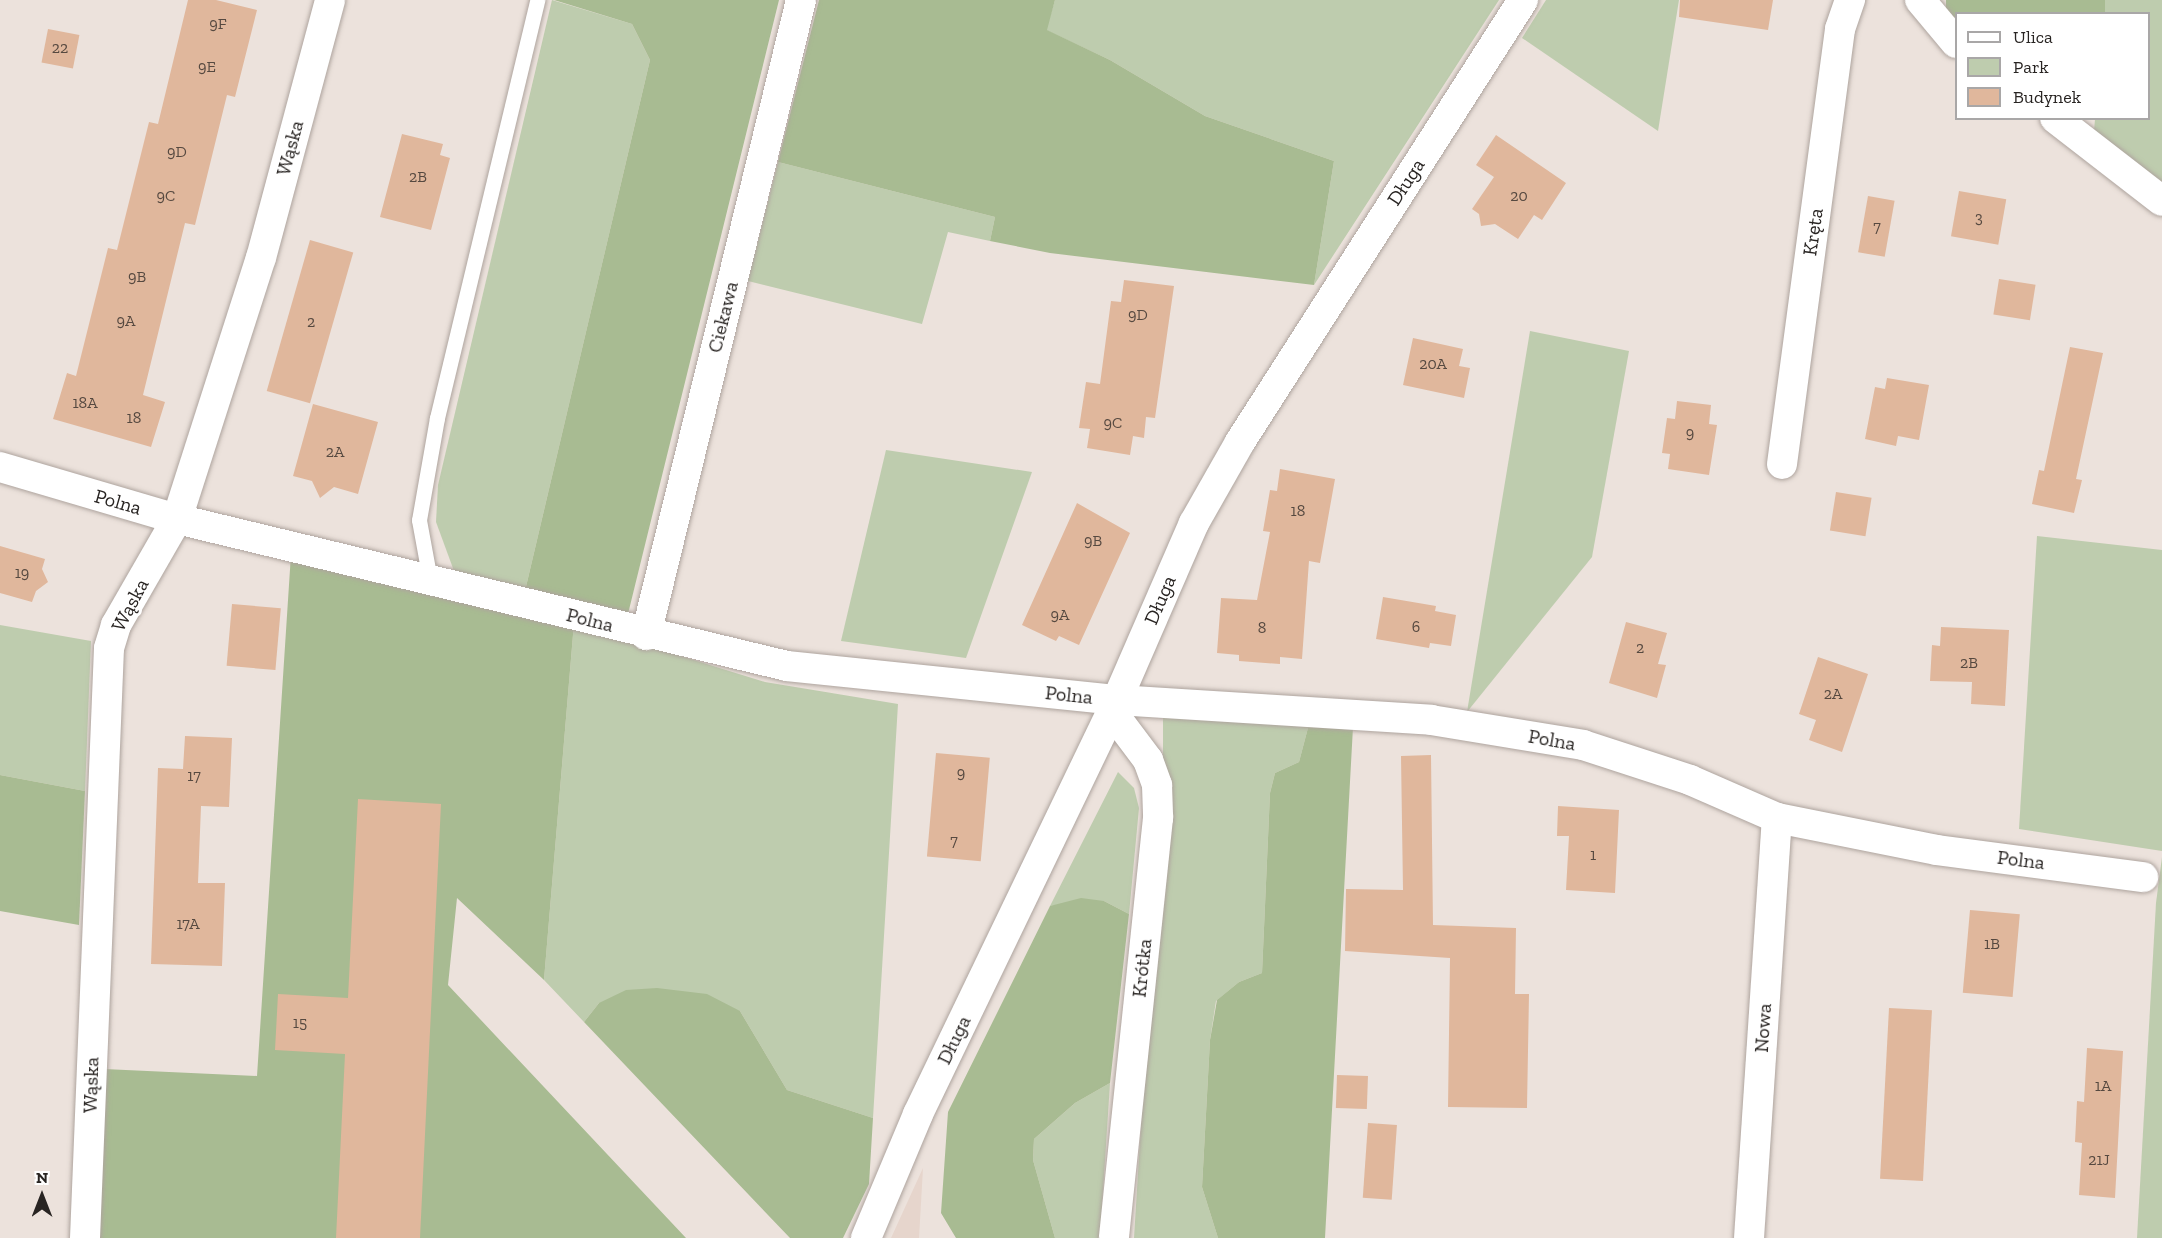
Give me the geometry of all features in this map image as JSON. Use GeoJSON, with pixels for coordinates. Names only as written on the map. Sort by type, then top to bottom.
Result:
{"type":"FeatureCollection","features":[{"type":"Feature","properties":{"kind":"street","name":"Wąska"},"geometry":{"type":"LineString","coordinates":[[85,1238],[106,661],[116,625],[177,519],[261,258],[330,0]]}},
{"type":"Feature","properties":{"kind":"street","name":"Ciekawa"},"geometry":{"type":"LineString","coordinates":[[646,635],[801,0]]}},
{"type":"Feature","properties":{"kind":"street","name":"Długa"},"geometry":{"type":"LineString","coordinates":[[866,1238],[918,1114],[1114,706],[1194,523],[1240,442],[1523,0]]}},
{"type":"Feature","properties":{"kind":"street","name":"Kręta"},"geometry":{"type":"LineString","coordinates":[[1782,464],[1840,29],[1850,0]]}},
{"type":"Feature","properties":{"kind":"street"},"geometry":{"type":"LineString","coordinates":[[1920,0],[1955,42]]}},
{"type":"Feature","properties":{"kind":"street"},"geometry":{"type":"LineString","coordinates":[[2058,120],[2162,201]]}},
{"type":"Feature","properties":{"kind":"street","name":"Polna"},"geometry":{"type":"LineString","coordinates":[[0,467],[177,519],[646,635],[787,666],[1114,706],[1431,720],[1583,745],[1690,780],[1777,818],[1937,850],[2143,877]]}},
{"type":"Feature","properties":{"kind":"street","name":"Krótka"},"geometry":{"type":"LineString","coordinates":[[1114,706],[1148,760],[1157,785],[1158,818],[1114,1238]]}},
{"type":"Feature","properties":{"kind":"street","name":"Nowa"},"geometry":{"type":"LineString","coordinates":[[1749,1238],[1777,818]]}},
{"type":"Feature","properties":{"kind":"lane"},"geometry":{"type":"LineString","coordinates":[[430,580],[419,520],[437,418],[537,0]]}},
{"type":"Feature","properties":{"kind":"shaded area"},"geometry":{"type":"Polygon","coordinates":[[[923,1168],[919,1238],[891,1238],[923,1168]]]}},
{"type":"Feature","properties":{"kind":"green space"},"geometry":{"type":"Polygon","coordinates":[[[552,0],[632,24],[650,60],[525,591],[454,571],[436,522],[438,485],[552,0]]]}},
{"type":"Feature","properties":{"kind":"green space"},"geometry":{"type":"Polygon","coordinates":[[[554,0],[779,0],[627,618],[525,591],[650,60],[632,24],[554,0]]]}},
{"type":"Feature","properties":{"kind":"green space"},"geometry":{"type":"Polygon","coordinates":[[[819,0],[1055,0],[1047,30],[1110,60],[1205,116],[1334,161],[1314,285],[1050,253],[990,241],[995,217],[778,162],[819,0]]]}},
{"type":"Feature","properties":{"kind":"green space"},"geometry":{"type":"Polygon","coordinates":[[[1055,0],[1499,0],[1314,285],[1334,161],[1205,116],[1110,60],[1046,30],[1055,0]]]}},
{"type":"Feature","properties":{"kind":"green space"},"geometry":{"type":"Polygon","coordinates":[[[1546,0],[1679,0],[1658,131],[1522,38],[1546,0]]]}},
{"type":"Feature","properties":{"kind":"green space"},"geometry":{"type":"Polygon","coordinates":[[[1946,0],[2105,0],[2105,12],[1955,12],[1955,17],[1946,17],[1946,0]]]}},
{"type":"Feature","properties":{"kind":"green space"},"geometry":{"type":"Polygon","coordinates":[[[2105,0],[2162,0],[2162,186],[2094,131],[2095,120],[2150,120],[2150,12],[2104,12],[2105,0]]]}},
{"type":"Feature","properties":{"kind":"green space"},"geometry":{"type":"Polygon","coordinates":[[[778,162],[995,217],[990,241],[948,232],[922,324],[748,281],[778,162]]]}},
{"type":"Feature","properties":{"kind":"green space"},"geometry":{"type":"Polygon","coordinates":[[[1530,331],[1629,351],[1592,557],[1467,712],[1530,331]]]}},
{"type":"Feature","properties":{"kind":"green space"},"geometry":{"type":"Polygon","coordinates":[[[886,450],[1032,472],[966,658],[841,641],[886,450]]]}},
{"type":"Feature","properties":{"kind":"green space"},"geometry":{"type":"Polygon","coordinates":[[[2037,536],[2162,550],[2162,851],[2019,829],[2037,536]]]}},
{"type":"Feature","properties":{"kind":"green space"},"geometry":{"type":"Polygon","coordinates":[[[291,554],[574,623],[544,980],[457,898],[448,985],[686,1238],[97,1238],[104,1069],[257,1076],[291,554]]]}},
{"type":"Feature","properties":{"kind":"green space"},"geometry":{"type":"Polygon","coordinates":[[[574,623],[765,682],[898,704],[873,1118],[787,1090],[740,1011],[599,1003],[584,1022],[544,980],[574,623]]]}},
{"type":"Feature","properties":{"kind":"green space"},"geometry":{"type":"Polygon","coordinates":[[[0,625],[91,641],[85,791],[0,775],[0,625]]]}},
{"type":"Feature","properties":{"kind":"green space"},"geometry":{"type":"Polygon","coordinates":[[[1163,715],[1309,724],[1299,762],[1275,773],[1270,793],[1262,973],[1239,982],[1216,1001],[1210,1040],[1202,1187],[1218,1238],[1134,1238],[1163,769],[1163,715]]]}},
{"type":"Feature","properties":{"kind":"green space"},"geometry":{"type":"Polygon","coordinates":[[[1309,724],[1353,727],[1325,1238],[1218,1238],[1202,1187],[1210,1040],[1217,1000],[1239,982],[1262,973],[1270,793],[1275,773],[1299,762],[1309,724]]]}},
{"type":"Feature","properties":{"kind":"green space"},"geometry":{"type":"Polygon","coordinates":[[[1118,772],[1134,788],[1139,808],[1129,914],[1104,901],[1050,906],[1118,772]]]}},
{"type":"Feature","properties":{"kind":"green space"},"geometry":{"type":"Polygon","coordinates":[[[0,775],[85,791],[79,925],[0,911],[0,775]]]}},
{"type":"Feature","properties":{"kind":"green space"},"geometry":{"type":"Polygon","coordinates":[[[2162,857],[2162,1238],[2137,1238],[2156,903],[2162,857]]]}},
{"type":"Feature","properties":{"kind":"green space"},"geometry":{"type":"Polygon","coordinates":[[[1081,898],[1104,901],[1129,914],[1110,1083],[1075,1103],[1034,1139],[1033,1160],[1055,1238],[956,1238],[941,1213],[948,1112],[1050,906],[1081,898]]]}},
{"type":"Feature","properties":{"kind":"green space"},"geometry":{"type":"Polygon","coordinates":[[[657,988],[707,994],[740,1011],[787,1090],[873,1118],[869,1184],[843,1238],[790,1238],[584,1022],[599,1003],[626,990],[657,988]]]}},
{"type":"Feature","properties":{"kind":"green space"},"geometry":{"type":"Polygon","coordinates":[[[1110,1083],[1100,1238],[1055,1238],[1033,1160],[1034,1139],[1075,1103],[1110,1083]]]}},
{"type":"Feature","properties":{"kind":"building"},"geometry":{"type":"Polygon","coordinates":[[[188,0],[216,0],[257,10],[235,97],[227,95],[195,225],[185,223],[143,395],[165,402],[151,447],[53,419],[67,373],[76,376],[108,248],[117,250],[149,122],[158,124],[188,0]]]}},
{"type":"Feature","properties":{"kind":"building"},"geometry":{"type":"Polygon","coordinates":[[[1680,0],[1773,0],[1768,30],[1679,17],[1680,0]]]}},
{"type":"Feature","properties":{"kind":"building"},"geometry":{"type":"Polygon","coordinates":[[[48,29],[79,35],[73,68],[42,62],[48,29]]]}},
{"type":"Feature","properties":{"kind":"building"},"geometry":{"type":"Polygon","coordinates":[[[402,134],[443,144],[440,155],[450,158],[431,230],[380,217],[402,134]]]}},
{"type":"Feature","properties":{"kind":"building"},"geometry":{"type":"Polygon","coordinates":[[[1496,135],[1566,183],[1542,220],[1534,215],[1518,239],[1495,224],[1481,226],[1479,214],[1472,209],[1494,177],[1476,165],[1496,135]]]}},
{"type":"Feature","properties":{"kind":"building"},"geometry":{"type":"Polygon","coordinates":[[[1959,191],[2006,199],[1998,245],[1951,236],[1959,191]]]}},
{"type":"Feature","properties":{"kind":"building"},"geometry":{"type":"Polygon","coordinates":[[[1868,196],[1895,201],[1885,257],[1858,252],[1868,196]]]}},
{"type":"Feature","properties":{"kind":"building"},"geometry":{"type":"Polygon","coordinates":[[[310,240],[353,252],[310,403],[267,391],[310,240]]]}},
{"type":"Feature","properties":{"kind":"building"},"geometry":{"type":"Polygon","coordinates":[[[1999,279],[2036,285],[2030,320],[1993,315],[1999,279]]]}},
{"type":"Feature","properties":{"kind":"building"},"geometry":{"type":"Polygon","coordinates":[[[1124,280],[1174,286],[1155,418],[1146,417],[1144,438],[1133,436],[1130,455],[1087,448],[1090,429],[1079,428],[1086,382],[1100,384],[1111,301],[1121,302],[1124,280]]]}},
{"type":"Feature","properties":{"kind":"building"},"geometry":{"type":"Polygon","coordinates":[[[1413,338],[1463,349],[1459,366],[1470,368],[1464,398],[1403,385],[1413,338]]]}},
{"type":"Feature","properties":{"kind":"building"},"geometry":{"type":"Polygon","coordinates":[[[2070,347],[2103,353],[2076,479],[2082,480],[2074,513],[2032,504],[2039,470],[2044,471],[2070,347]]]}},
{"type":"Feature","properties":{"kind":"building"},"geometry":{"type":"Polygon","coordinates":[[[1887,378],[1929,385],[1919,440],[1898,436],[1896,446],[1865,439],[1875,387],[1885,389],[1887,378]]]}},
{"type":"Feature","properties":{"kind":"building"},"geometry":{"type":"Polygon","coordinates":[[[1677,401],[1711,405],[1709,424],[1717,425],[1709,475],[1668,469],[1670,454],[1662,453],[1667,418],[1675,419],[1677,401]]]}},
{"type":"Feature","properties":{"kind":"building"},"geometry":{"type":"Polygon","coordinates":[[[313,404],[378,422],[358,494],[334,487],[320,498],[312,481],[293,476],[313,404]]]}},
{"type":"Feature","properties":{"kind":"building"},"geometry":{"type":"Polygon","coordinates":[[[1280,469],[1335,479],[1320,563],[1309,561],[1302,659],[1280,657],[1280,664],[1239,661],[1239,655],[1217,653],[1221,598],[1257,600],[1270,532],[1263,531],[1270,490],[1277,491],[1280,469]]]}},
{"type":"Feature","properties":{"kind":"building"},"geometry":{"type":"Polygon","coordinates":[[[1836,492],[1872,498],[1865,536],[1830,531],[1836,492]]]}},
{"type":"Feature","properties":{"kind":"building"},"geometry":{"type":"Polygon","coordinates":[[[1077,503],[1130,533],[1079,645],[1059,636],[1056,641],[1022,625],[1077,503]]]}},
{"type":"Feature","properties":{"kind":"building"},"geometry":{"type":"Polygon","coordinates":[[[0,546],[45,559],[42,569],[48,582],[36,591],[32,602],[0,593],[0,546]]]}},
{"type":"Feature","properties":{"kind":"building"},"geometry":{"type":"Polygon","coordinates":[[[1383,597],[1436,606],[1435,611],[1456,615],[1451,646],[1430,643],[1429,648],[1376,639],[1383,597]]]}},
{"type":"Feature","properties":{"kind":"building"},"geometry":{"type":"Polygon","coordinates":[[[232,604],[281,608],[275,670],[227,666],[232,604]]]}},
{"type":"Feature","properties":{"kind":"building"},"geometry":{"type":"Polygon","coordinates":[[[1626,622],[1667,633],[1658,664],[1666,665],[1657,698],[1609,683],[1626,622]]]}},
{"type":"Feature","properties":{"kind":"building"},"geometry":{"type":"Polygon","coordinates":[[[1941,627],[2009,630],[2005,706],[1971,704],[1972,682],[1930,681],[1932,645],[1940,646],[1941,627]]]}},
{"type":"Feature","properties":{"kind":"building"},"geometry":{"type":"Polygon","coordinates":[[[1818,657],[1868,674],[1842,752],[1809,740],[1816,720],[1799,714],[1818,657]]]}},
{"type":"Feature","properties":{"kind":"building"},"geometry":{"type":"Polygon","coordinates":[[[185,736],[232,738],[229,807],[201,806],[198,883],[225,883],[222,966],[151,964],[158,768],[183,769],[185,736]]]}},
{"type":"Feature","properties":{"kind":"building"},"geometry":{"type":"Polygon","coordinates":[[[936,753],[990,758],[981,861],[927,857],[936,753]]]}},
{"type":"Feature","properties":{"kind":"building"},"geometry":{"type":"Polygon","coordinates":[[[1431,755],[1433,925],[1516,928],[1515,994],[1529,994],[1527,1108],[1448,1107],[1450,958],[1345,951],[1346,889],[1403,890],[1401,756],[1431,755]]]}},
{"type":"Feature","properties":{"kind":"building"},"geometry":{"type":"Polygon","coordinates":[[[358,799],[441,804],[420,1238],[336,1238],[345,1054],[275,1050],[278,994],[348,998],[358,799]]]}},
{"type":"Feature","properties":{"kind":"building"},"geometry":{"type":"Polygon","coordinates":[[[1558,806],[1619,810],[1615,893],[1566,890],[1569,836],[1557,836],[1558,806]]]}},
{"type":"Feature","properties":{"kind":"building"},"geometry":{"type":"Polygon","coordinates":[[[1970,910],[2020,914],[2013,997],[1963,993],[1970,910]]]}},
{"type":"Feature","properties":{"kind":"building"},"geometry":{"type":"Polygon","coordinates":[[[1889,1008],[1932,1010],[1923,1181],[1880,1179],[1889,1008]]]}},
{"type":"Feature","properties":{"kind":"building"},"geometry":{"type":"Polygon","coordinates":[[[2087,1048],[2123,1051],[2115,1198],[2079,1195],[2082,1143],[2075,1142],[2077,1101],[2084,1102],[2087,1048]]]}},
{"type":"Feature","properties":{"kind":"building"},"geometry":{"type":"Polygon","coordinates":[[[1337,1075],[1368,1076],[1367,1109],[1336,1108],[1337,1075]]]}},
{"type":"Feature","properties":{"kind":"building"},"geometry":{"type":"Polygon","coordinates":[[[1368,1123],[1397,1125],[1392,1200],[1363,1198],[1368,1123]]]}}]}
